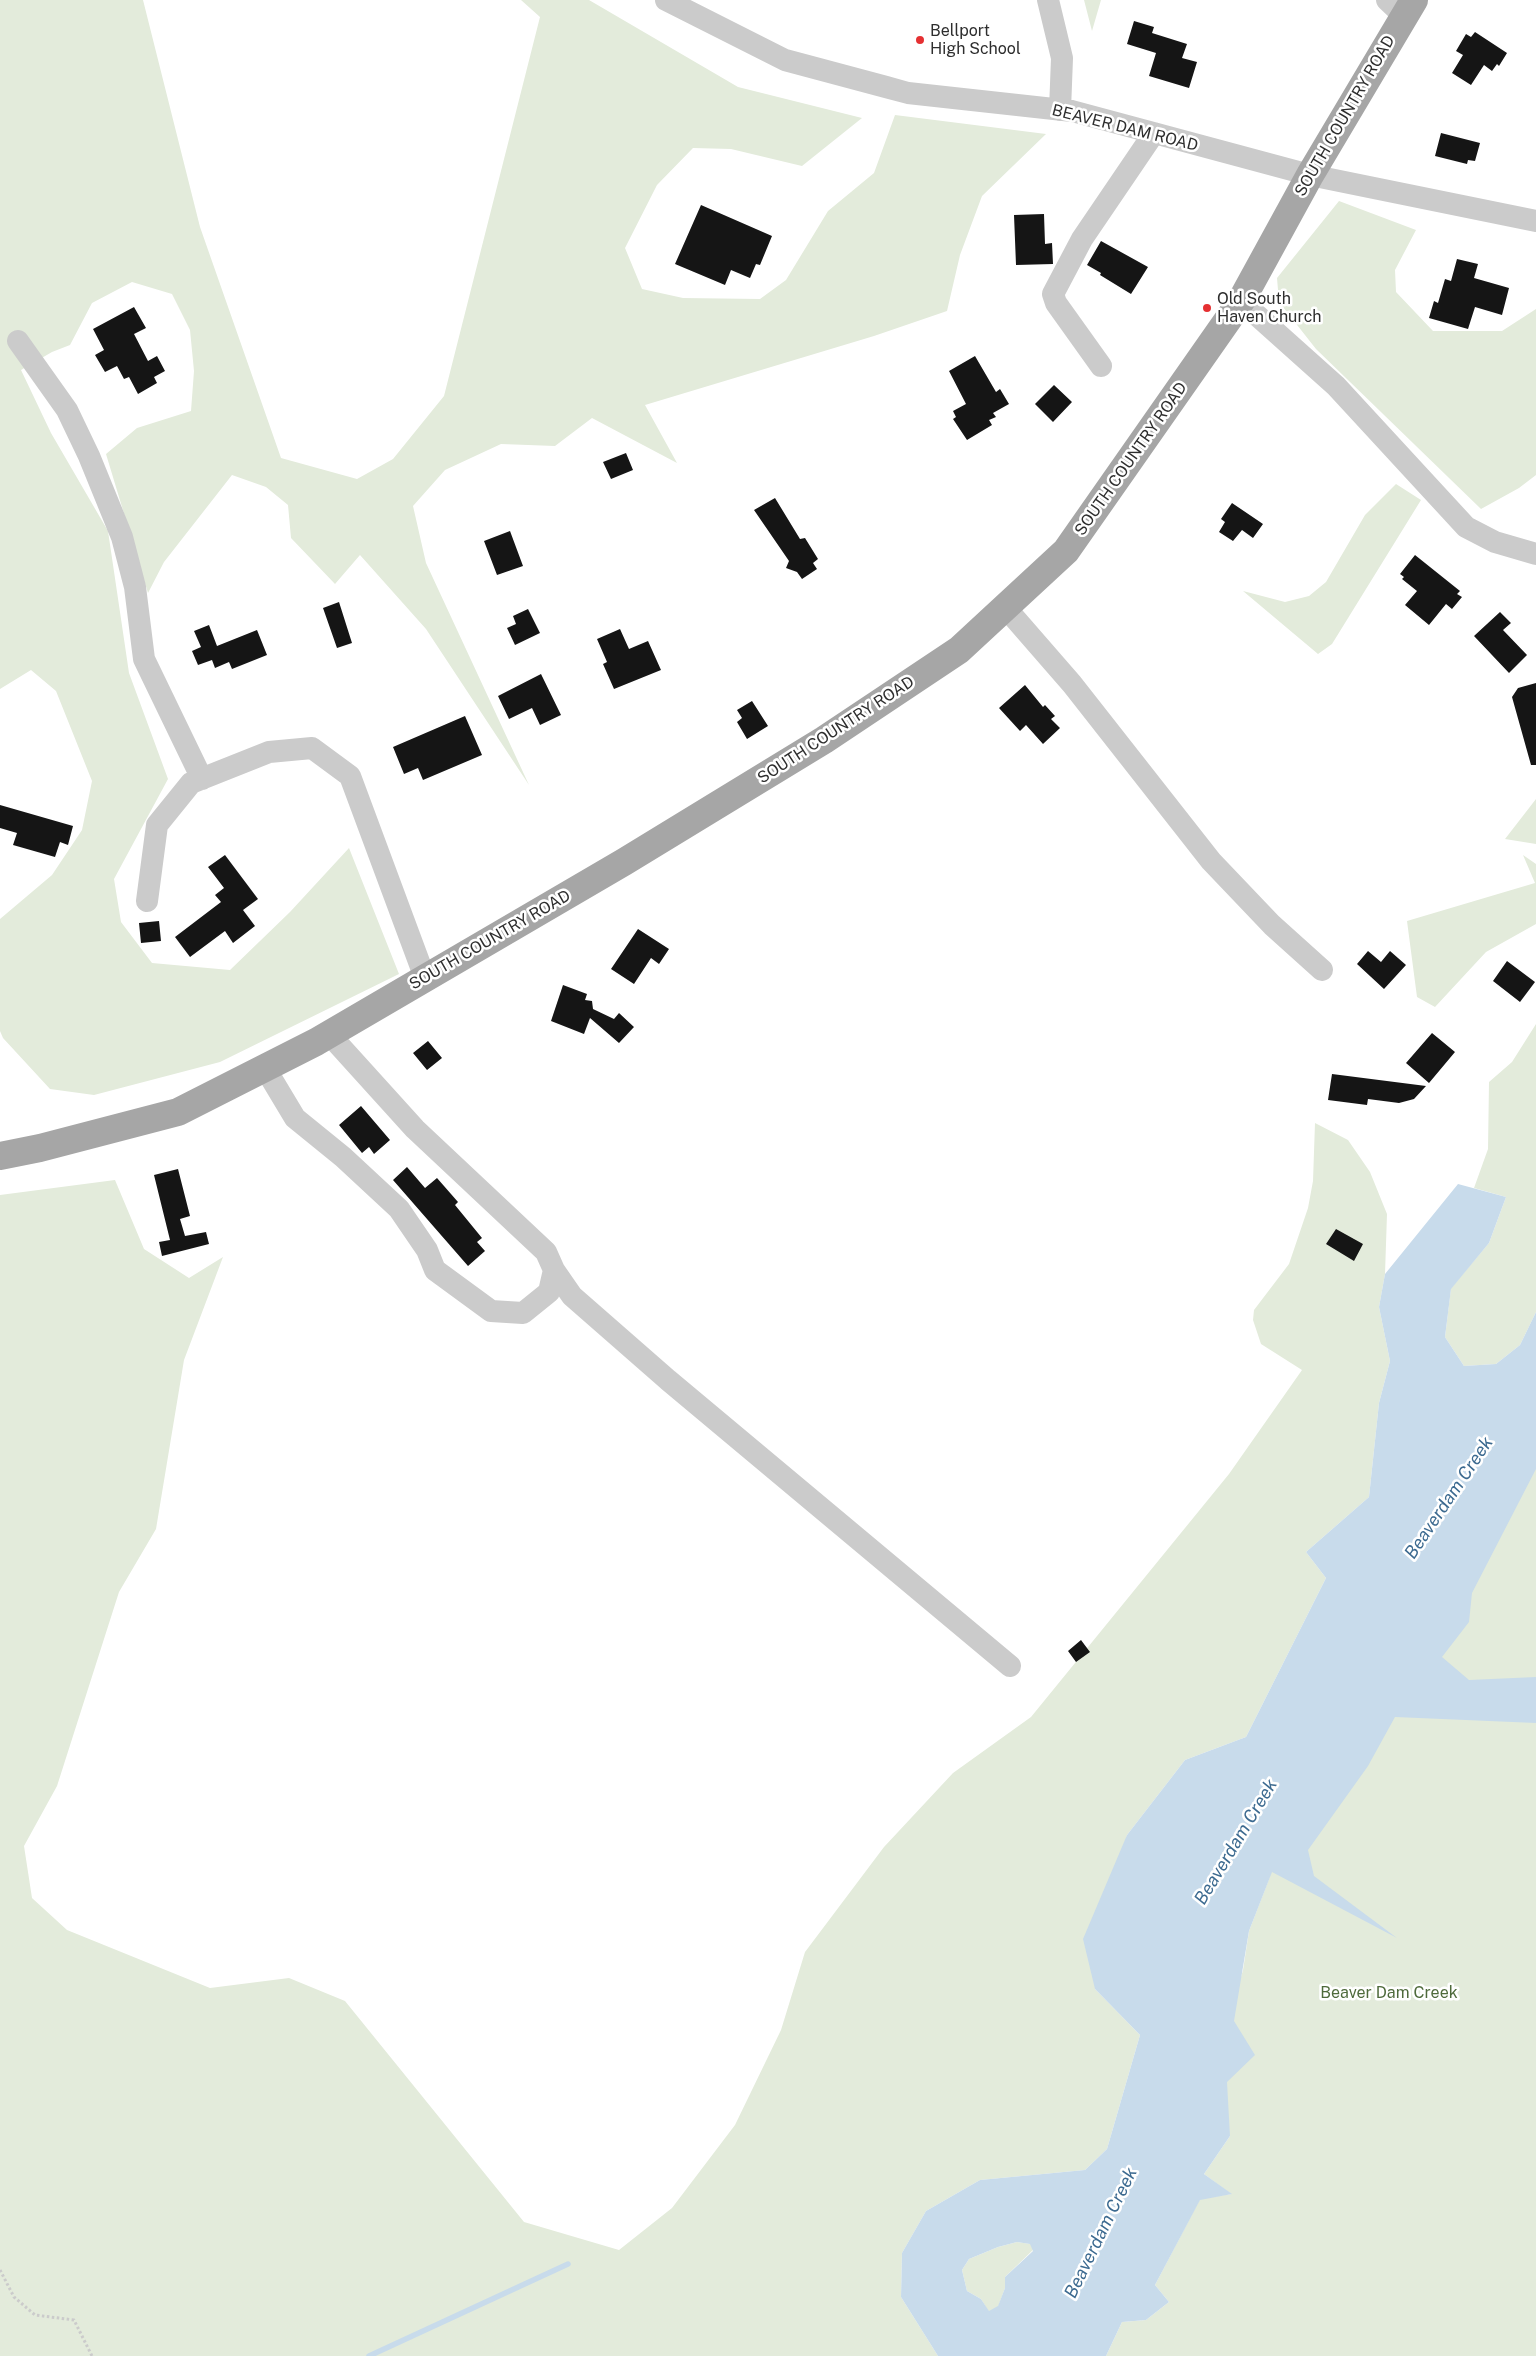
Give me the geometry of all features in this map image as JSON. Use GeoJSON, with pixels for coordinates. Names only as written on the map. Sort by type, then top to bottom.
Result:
{"type":"FeatureCollection","features":[{"type":"Feature","properties":{"kind":"main road","name":"SOUTH COUNTRY ROAD"},"geometry":{"type":"LineString","coordinates":[[0,1156],[40,1148],[178,1112],[265,1068],[329,1034],[425,978],[824,740],[959,650],[1066,551],[1241,301],[1402,5]]}},
{"type":"Feature","properties":{"kind":"street","name":"BEAVER DAM ROAD"},"geometry":{"type":"LineString","coordinates":[[666,0],[797,64],[908,93],[1060,110],[1310,175],[1536,220]]}},
{"type":"Feature","properties":{"kind":"street"},"geometry":{"type":"LineString","coordinates":[[1048,0],[1062,58],[1060,110]]}},
{"type":"Feature","properties":{"kind":"street"},"geometry":{"type":"LineString","coordinates":[[1101,366],[1056,303],[1053,294],[1082,239],[1154,133]]}},
{"type":"Feature","properties":{"kind":"street"},"geometry":{"type":"LineString","coordinates":[[1241,301],[1336,386],[1466,527],[1495,542],[1536,554]]}},
{"type":"Feature","properties":{"kind":"street"},"geometry":{"type":"LineString","coordinates":[[18,341],[67,410],[89,456],[122,537],[135,587],[144,659],[202,779]]}},
{"type":"Feature","properties":{"kind":"street"},"geometry":{"type":"LineString","coordinates":[[1005,607],[1072,684],[1211,861],[1272,925],[1322,970]]}},
{"type":"Feature","properties":{"kind":"street"},"geometry":{"type":"LineString","coordinates":[[147,901],[157,825],[191,783],[270,752],[312,748],[350,776],[425,978]]}},
{"type":"Feature","properties":{"kind":"street"},"geometry":{"type":"LineString","coordinates":[[329,1034],[415,1129],[546,1252],[554,1270],[572,1296],[1010,1666]]}},
{"type":"Feature","properties":{"kind":"street"},"geometry":{"type":"LineString","coordinates":[[265,1068],[295,1118],[343,1157],[399,1209],[427,1250],[435,1270],[491,1311],[523,1313],[549,1292],[554,1270]]}},
{"type":"Feature","properties":{"kind":"path"},"geometry":{"type":"LineString","coordinates":[[0,2270],[14,2297],[36,2315],[74,2320],[92,2356]]}},
{"type":"Feature","properties":{"kind":"green space"},"geometry":{"type":"Polygon","coordinates":[[[0,0],[143,0],[200,227],[281,458],[357,479],[393,459],[444,396],[540,17],[521,0],[589,0],[738,87],[862,118],[802,166],[731,149],[693,148],[657,185],[625,248],[642,289],[683,298],[760,299],[786,280],[828,211],[874,173],[895,115],[1046,134],[982,196],[960,255],[947,311],[874,336],[645,405],[677,463],[592,418],[555,446],[501,444],[445,470],[413,506],[426,563],[529,785],[426,629],[360,555],[335,584],[291,538],[288,505],[266,487],[232,475],[164,562],[148,593],[106,454],[137,428],[191,411],[194,371],[190,330],[172,294],[132,282],[92,303],[70,345],[52,352],[21,370],[51,433],[108,531],[129,673],[168,779],[114,879],[121,922],[152,963],[230,970],[290,912],[349,848],[399,974],[220,1062],[94,1095],[50,1089],[3,1038],[0,1031],[0,919],[52,875],[82,830],[92,781],[56,691],[31,670],[0,689],[0,0]]]}},
{"type":"Feature","properties":{"kind":"green space"},"geometry":{"type":"Polygon","coordinates":[[[1084,0],[1101,0],[1092,31],[1084,0]]]}},
{"type":"Feature","properties":{"kind":"green space"},"geometry":{"type":"Polygon","coordinates":[[[1339,201],[1416,230],[1395,270],[1396,292],[1433,331],[1502,331],[1536,309],[1536,475],[1519,488],[1481,509],[1316,349],[1279,302],[1277,278],[1339,201]]]}},
{"type":"Feature","properties":{"kind":"green space"},"geometry":{"type":"Polygon","coordinates":[[[1396,484],[1421,500],[1332,644],[1318,654],[1243,591],[1285,602],[1309,596],[1326,582],[1365,515],[1396,484]]]}},
{"type":"Feature","properties":{"kind":"green space"},"geometry":{"type":"Polygon","coordinates":[[[1536,799],[1536,844],[1505,839],[1536,799]]]}},
{"type":"Feature","properties":{"kind":"green space"},"geometry":{"type":"Polygon","coordinates":[[[1523,855],[1536,864],[1536,924],[1486,952],[1435,1007],[1417,997],[1407,921],[1535,883],[1523,855]]]}},
{"type":"Feature","properties":{"kind":"green space"},"geometry":{"type":"Polygon","coordinates":[[[1536,1024],[1536,1312],[1520,1345],[1496,1364],[1464,1366],[1445,1337],[1451,1288],[1489,1243],[1506,1197],[1474,1188],[1488,1149],[1489,1082],[1512,1062],[1536,1024]]]}},
{"type":"Feature","properties":{"kind":"green space"},"geometry":{"type":"Polygon","coordinates":[[[1315,1123],[1348,1140],[1370,1172],[1387,1214],[1385,1274],[1379,1307],[1390,1361],[1379,1403],[1369,1497],[1306,1552],[1326,1578],[1246,1737],[1185,1760],[1127,1835],[1095,1989],[1140,2035],[1107,2149],[1085,2170],[980,2180],[926,2211],[902,2253],[901,2297],[938,2356],[0,2356],[0,1195],[115,1180],[144,1249],[189,1278],[223,1257],[184,1360],[156,1529],[119,1592],[57,1786],[24,1846],[32,1898],[67,1930],[210,1988],[289,1978],[345,2001],[524,2222],[619,2250],[672,2208],[735,2125],[781,2030],[805,1952],[884,1847],[953,1773],[1031,1717],[1229,1474],[1302,1370],[1261,1344],[1253,1320],[1254,1310],[1289,1264],[1308,1208],[1313,1181],[1315,1123]]]}},
{"type":"Feature","properties":{"kind":"green space","name":"Beaver Dam Creek"},"geometry":{"type":"Polygon","coordinates":[[[1536,1428],[1536,2356],[1106,2356],[1122,2322],[1146,2320],[1169,2302],[1155,2285],[1200,2199],[1231,2194],[1204,2174],[1230,2136],[1200,2120],[1243,1970],[1249,1931],[1269,1879],[1285,1823],[1536,1428]]]}},
{"type":"Feature","properties":{"kind":"green space"},"geometry":{"type":"Polygon","coordinates":[[[1017,2242],[1031,2244],[1033,2250],[1005,2277],[1005,2288],[998,2307],[989,2312],[981,2299],[967,2291],[962,2270],[969,2259],[998,2247],[1017,2242]]]}},
{"type":"Feature","properties":{"kind":"water","name":"Beaverdam Creek"},"geometry":{"type":"Polygon","coordinates":[[[1458,1184],[1506,1197],[1489,1243],[1451,1289],[1445,1337],[1464,1366],[1496,1364],[1520,1345],[1536,1312],[1536,1469],[1472,1593],[1469,1622],[1442,1657],[1469,1680],[1536,1677],[1536,1723],[1395,1717],[1368,1766],[1308,1850],[1314,1876],[1397,1938],[1272,1872],[1249,1931],[1234,2021],[1255,2055],[1227,2082],[1230,2136],[1204,2174],[1232,2194],[1200,2200],[1155,2285],[1169,2302],[1146,2320],[1122,2322],[1106,2356],[938,2356],[901,2297],[902,2253],[926,2211],[980,2180],[1085,2170],[1107,2149],[1140,2035],[1095,1989],[1083,1939],[1127,1835],[1185,1760],[1246,1737],[1326,1578],[1306,1552],[1369,1497],[1379,1403],[1390,1361],[1379,1307],[1385,1274],[1458,1184]],[[1017,2242],[998,2247],[969,2259],[962,2270],[967,2291],[981,2299],[989,2311],[998,2306],[1005,2288],[1005,2277],[1033,2251],[1030,2244],[1017,2242]]]}},
{"type":"Feature","properties":{"kind":"building"},"geometry":{"type":"Polygon","coordinates":[[[1134,21],[1154,27],[1152,33],[1187,44],[1182,58],[1197,62],[1189,88],[1149,76],[1156,53],[1127,44],[1134,21]]]}},
{"type":"Feature","properties":{"kind":"building"},"geometry":{"type":"Polygon","coordinates":[[[1475,32],[1507,53],[1499,66],[1497,64],[1492,71],[1484,65],[1471,85],[1452,73],[1463,55],[1456,51],[1466,34],[1471,37],[1475,32]]]}},
{"type":"Feature","properties":{"kind":"building"},"geometry":{"type":"Polygon","coordinates":[[[1441,133],[1480,143],[1475,161],[1468,160],[1467,164],[1435,156],[1441,133]]]}},
{"type":"Feature","properties":{"kind":"building"},"geometry":{"type":"Polygon","coordinates":[[[701,205],[772,236],[760,265],[756,264],[750,278],[731,270],[725,285],[675,264],[701,205]]]}},
{"type":"Feature","properties":{"kind":"building"},"geometry":{"type":"Polygon","coordinates":[[[1044,214],[1045,244],[1052,243],[1053,264],[1016,265],[1014,215],[1044,214]]]}},
{"type":"Feature","properties":{"kind":"building"},"geometry":{"type":"Polygon","coordinates":[[[1101,241],[1148,267],[1131,294],[1087,265],[1101,241]]]}},
{"type":"Feature","properties":{"kind":"building"},"geometry":{"type":"Polygon","coordinates":[[[1457,259],[1478,264],[1474,278],[1509,288],[1502,315],[1475,307],[1468,329],[1429,318],[1434,301],[1438,303],[1445,279],[1451,281],[1457,259]]]}},
{"type":"Feature","properties":{"kind":"building"},"geometry":{"type":"Polygon","coordinates":[[[134,307],[146,328],[134,334],[148,361],[157,356],[165,371],[154,377],[157,383],[138,394],[129,377],[124,379],[117,366],[105,372],[95,355],[104,350],[93,329],[134,307]]]}},
{"type":"Feature","properties":{"kind":"building"},"geometry":{"type":"Polygon","coordinates":[[[975,356],[996,392],[1000,389],[1009,404],[993,413],[996,417],[989,420],[992,425],[967,440],[953,419],[956,417],[953,411],[966,404],[949,371],[975,356]]]}},
{"type":"Feature","properties":{"kind":"building"},"geometry":{"type":"Polygon","coordinates":[[[1054,385],[1072,402],[1053,422],[1035,404],[1054,385]]]}},
{"type":"Feature","properties":{"kind":"building"},"geometry":{"type":"Polygon","coordinates":[[[626,453],[633,470],[611,479],[603,462],[626,453]]]}},
{"type":"Feature","properties":{"kind":"building"},"geometry":{"type":"Polygon","coordinates":[[[775,498],[800,539],[805,538],[818,559],[813,563],[817,569],[802,579],[797,572],[786,568],[789,561],[754,510],[775,498]]]}},
{"type":"Feature","properties":{"kind":"building"},"geometry":{"type":"Polygon","coordinates":[[[1232,503],[1263,524],[1253,538],[1242,530],[1233,541],[1219,532],[1225,522],[1221,519],[1232,503]]]}},
{"type":"Feature","properties":{"kind":"building"},"geometry":{"type":"Polygon","coordinates":[[[510,531],[523,566],[497,575],[484,541],[510,531]]]}},
{"type":"Feature","properties":{"kind":"building"},"geometry":{"type":"Polygon","coordinates":[[[1415,555],[1460,591],[1457,594],[1462,597],[1452,609],[1446,604],[1429,625],[1405,605],[1417,591],[1402,579],[1404,577],[1400,574],[1415,555]]]}},
{"type":"Feature","properties":{"kind":"building"},"geometry":{"type":"Polygon","coordinates":[[[339,602],[352,643],[337,648],[323,608],[339,602]]]}},
{"type":"Feature","properties":{"kind":"building"},"geometry":{"type":"Polygon","coordinates":[[[528,609],[540,633],[515,645],[507,628],[516,624],[513,616],[528,609]]]}},
{"type":"Feature","properties":{"kind":"building"},"geometry":{"type":"Polygon","coordinates":[[[1500,612],[1511,623],[1503,630],[1527,655],[1509,673],[1474,636],[1500,612]]]}},
{"type":"Feature","properties":{"kind":"building"},"geometry":{"type":"Polygon","coordinates":[[[209,625],[217,646],[257,630],[267,655],[232,669],[229,662],[215,668],[212,660],[198,665],[192,651],[201,647],[194,631],[209,625]]]}},
{"type":"Feature","properties":{"kind":"building"},"geometry":{"type":"Polygon","coordinates":[[[620,629],[629,649],[648,641],[661,670],[614,689],[603,664],[607,662],[597,639],[620,629]]]}},
{"type":"Feature","properties":{"kind":"building"},"geometry":{"type":"Polygon","coordinates":[[[541,674],[561,715],[540,725],[532,708],[509,719],[498,696],[541,674]]]}},
{"type":"Feature","properties":{"kind":"building"},"geometry":{"type":"Polygon","coordinates":[[[1536,683],[1536,765],[1531,765],[1512,697],[1518,688],[1536,683]]]}},
{"type":"Feature","properties":{"kind":"building"},"geometry":{"type":"Polygon","coordinates":[[[1025,685],[1043,707],[1045,705],[1055,716],[1051,719],[1060,728],[1043,744],[1026,725],[1020,731],[999,708],[1025,685]]]}},
{"type":"Feature","properties":{"kind":"building"},"geometry":{"type":"Polygon","coordinates":[[[752,701],[768,726],[747,739],[737,722],[742,718],[737,710],[752,701]]]}},
{"type":"Feature","properties":{"kind":"building"},"geometry":{"type":"Polygon","coordinates":[[[465,716],[482,755],[423,780],[418,768],[404,774],[393,747],[465,716]]]}},
{"type":"Feature","properties":{"kind":"building"},"geometry":{"type":"Polygon","coordinates":[[[0,805],[73,826],[68,845],[60,842],[55,857],[13,845],[17,833],[0,828],[0,805]]]}},
{"type":"Feature","properties":{"kind":"building"},"geometry":{"type":"Polygon","coordinates":[[[225,855],[258,899],[243,910],[255,926],[233,943],[225,931],[190,957],[175,937],[221,902],[215,895],[224,888],[208,867],[225,855]]]}},
{"type":"Feature","properties":{"kind":"building"},"geometry":{"type":"Polygon","coordinates":[[[159,921],[161,941],[141,943],[139,923],[159,921]]]}},
{"type":"Feature","properties":{"kind":"building"},"geometry":{"type":"Polygon","coordinates":[[[638,929],[669,949],[659,964],[651,958],[634,984],[611,969],[638,929]]]}},
{"type":"Feature","properties":{"kind":"building"},"geometry":{"type":"Polygon","coordinates":[[[1368,951],[1381,962],[1390,951],[1406,965],[1384,989],[1357,964],[1368,951]]]}},
{"type":"Feature","properties":{"kind":"building"},"geometry":{"type":"Polygon","coordinates":[[[1507,961],[1535,982],[1520,1002],[1493,981],[1507,961]]]}},
{"type":"Feature","properties":{"kind":"building"},"geometry":{"type":"Polygon","coordinates":[[[563,985],[587,994],[585,1000],[592,1001],[593,1009],[614,1019],[619,1013],[634,1027],[619,1043],[590,1018],[584,1034],[551,1021],[563,985]]]}},
{"type":"Feature","properties":{"kind":"building"},"geometry":{"type":"Polygon","coordinates":[[[1432,1033],[1455,1052],[1429,1083],[1406,1063],[1432,1033]]]}},
{"type":"Feature","properties":{"kind":"building"},"geometry":{"type":"Polygon","coordinates":[[[428,1041],[442,1058],[427,1070],[413,1053],[428,1041]]]}},
{"type":"Feature","properties":{"kind":"building"},"geometry":{"type":"Polygon","coordinates":[[[1332,1074],[1426,1086],[1414,1099],[1399,1103],[1368,1099],[1367,1105],[1328,1100],[1332,1074]]]}},
{"type":"Feature","properties":{"kind":"building"},"geometry":{"type":"Polygon","coordinates":[[[361,1106],[390,1140],[374,1154],[369,1147],[362,1153],[339,1125],[361,1106]]]}},
{"type":"Feature","properties":{"kind":"building"},"geometry":{"type":"Polygon","coordinates":[[[407,1167],[425,1188],[437,1178],[458,1202],[455,1205],[482,1238],[477,1242],[485,1251],[468,1266],[393,1180],[407,1167]]]}},
{"type":"Feature","properties":{"kind":"building"},"geometry":{"type":"Polygon","coordinates":[[[178,1169],[190,1216],[180,1219],[185,1236],[206,1232],[209,1244],[162,1256],[159,1242],[170,1240],[154,1175],[178,1169]]]}},
{"type":"Feature","properties":{"kind":"building"},"geometry":{"type":"Polygon","coordinates":[[[1336,1229],[1363,1244],[1354,1261],[1326,1244],[1336,1229]]]}},
{"type":"Feature","properties":{"kind":"building"},"geometry":{"type":"Polygon","coordinates":[[[1081,1640],[1090,1652],[1076,1662],[1068,1651],[1081,1640]]]}},
{"type":"Feature","properties":{"kind":"waterway"},"geometry":{"type":"LineString","coordinates":[[369,2356],[568,2264]]}},
{"type":"Feature","properties":{"kind":"place","name":"Bellport High School"},"geometry":{"type":"Point","coordinates":[920,40]}},
{"type":"Feature","properties":{"kind":"place","name":"Old South Haven Church"},"geometry":{"type":"Point","coordinates":[1207,308]}}]}
